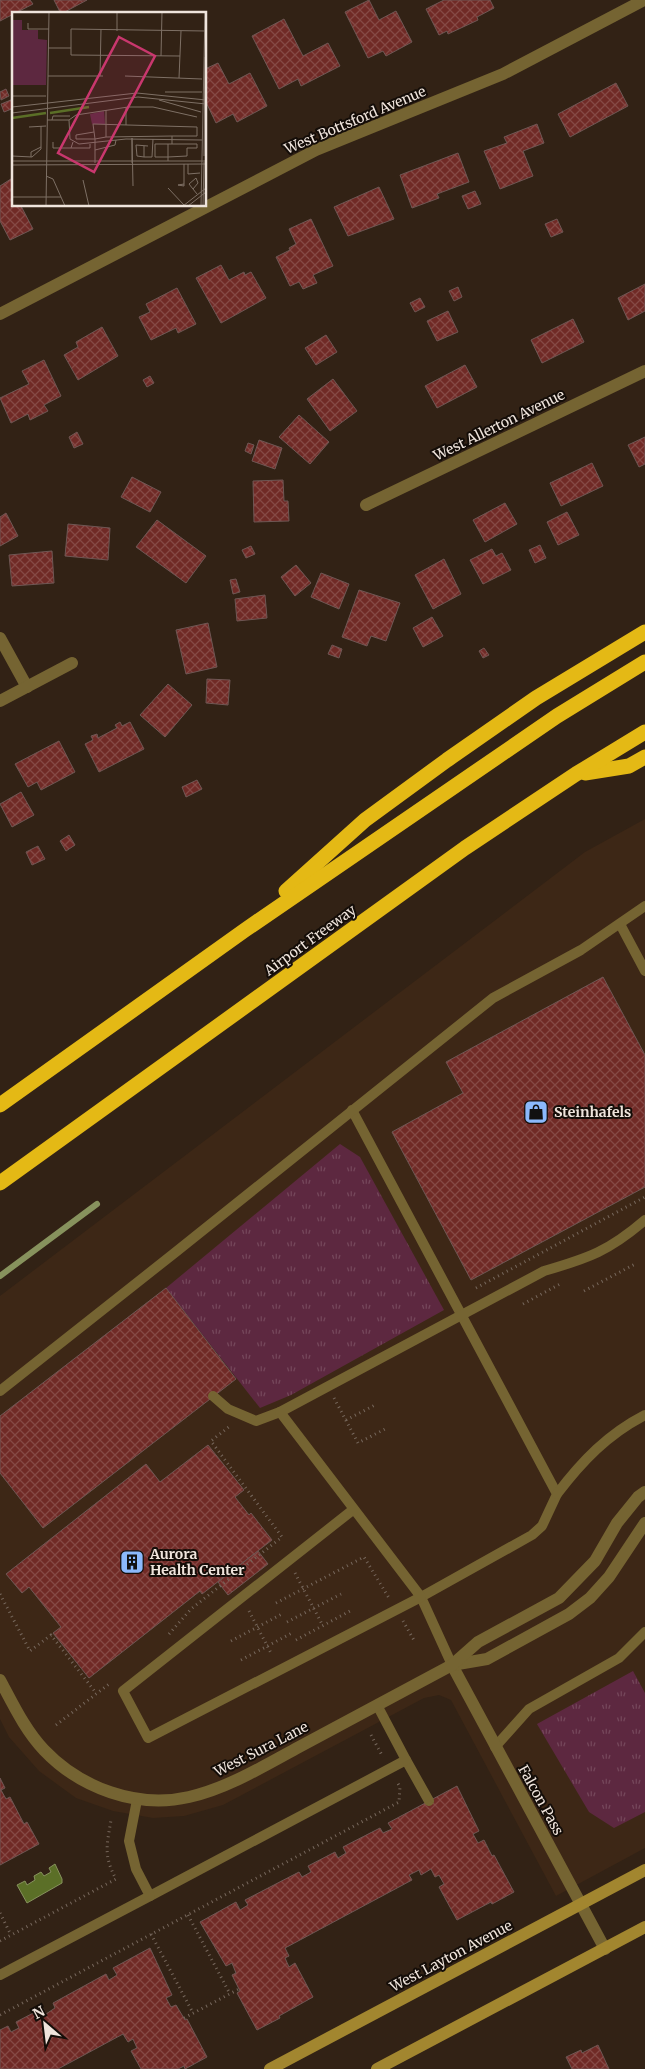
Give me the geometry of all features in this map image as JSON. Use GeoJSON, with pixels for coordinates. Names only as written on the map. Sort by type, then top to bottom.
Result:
{"type":"FeatureCollection","features":[{"type":"Feature","properties":{"kind":"highway"},"geometry":{"type":"LineString","coordinates":[[244,930],[365,820],[446,760],[536,698],[645,632]]}},
{"type":"Feature","properties":{"kind":"highway"},"geometry":{"type":"LineString","coordinates":[[0,1105],[244,930],[557,716],[645,662]]}},
{"type":"Feature","properties":{"kind":"highway","name":"Airport Freeway"},"geometry":{"type":"LineString","coordinates":[[0,1183],[465,848],[576,774],[645,732]]}},
{"type":"Feature","properties":{"kind":"highway"},"geometry":{"type":"LineString","coordinates":[[576,774],[629,766],[645,757]]}},
{"type":"Feature","properties":{"kind":"main road","name":"West Layton Avenue"},"geometry":{"type":"LineString","coordinates":[[270,2069],[645,1870]]}},
{"type":"Feature","properties":{"kind":"main road"},"geometry":{"type":"LineString","coordinates":[[377,2069],[645,1927]]}},
{"type":"Feature","properties":{"kind":"street","name":"West Bottsford Avenue"},"geometry":{"type":"LineString","coordinates":[[0,314],[316,150],[503,74],[644,0]]}},
{"type":"Feature","properties":{"kind":"street","name":"West Allerton Avenue"},"geometry":{"type":"LineString","coordinates":[[366,505],[645,371]]}},
{"type":"Feature","properties":{"kind":"street"},"geometry":{"type":"LineString","coordinates":[[0,638],[27,687]]}},
{"type":"Feature","properties":{"kind":"street"},"geometry":{"type":"LineString","coordinates":[[0,701],[72,663]]}},
{"type":"Feature","properties":{"kind":"street","name":"West Sura Lane"},"geometry":{"type":"LineString","coordinates":[[0,1680],[21,1720],[44,1750],[74,1777],[109,1792],[137,1800],[189,1797],[230,1783],[452,1665],[478,1642],[559,1598],[595,1561],[617,1523],[638,1497],[645,1492]]}},
{"type":"Feature","properties":{"kind":"street","name":"West Sura Lane"},"geometry":{"type":"LineString","coordinates":[[452,1665],[487,1658],[569,1614],[590,1598],[609,1577],[645,1524]]}},
{"type":"Feature","properties":{"kind":"street","name":"Falcon Pass"},"geometry":{"type":"LineString","coordinates":[[452,1665],[605,1949]]}},
{"type":"Feature","properties":{"kind":"lane"},"geometry":{"type":"LineString","coordinates":[[0,1391],[493,998],[581,950],[645,906]]}},
{"type":"Feature","properties":{"kind":"lane"},"geometry":{"type":"LineString","coordinates":[[620,924],[645,971]]}},
{"type":"Feature","properties":{"kind":"lane"},"geometry":{"type":"LineString","coordinates":[[352,1110],[558,1494]]}},
{"type":"Feature","properties":{"kind":"lane"},"geometry":{"type":"LineString","coordinates":[[213,1396],[228,1409],[256,1421],[280,1412],[544,1272],[583,1260],[601,1252],[624,1238],[645,1220]]}},
{"type":"Feature","properties":{"kind":"lane"},"geometry":{"type":"LineString","coordinates":[[280,1412],[420,1597],[452,1665]]}},
{"type":"Feature","properties":{"kind":"lane"},"geometry":{"type":"LineString","coordinates":[[354,1509],[123,1692],[148,1738],[420,1597],[532,1536],[542,1526],[558,1494],[577,1468],[599,1445],[624,1426],[645,1415]]}},
{"type":"Feature","properties":{"kind":"lane"},"geometry":{"type":"LineString","coordinates":[[495,1747],[529,1709],[619,1658],[645,1632]]}},
{"type":"Feature","properties":{"kind":"lane"},"geometry":{"type":"LineString","coordinates":[[377,1705],[429,1801]]}},
{"type":"Feature","properties":{"kind":"lane"},"geometry":{"type":"LineString","coordinates":[[0,1975],[406,1760]]}},
{"type":"Feature","properties":{"kind":"lane"},"geometry":{"type":"LineString","coordinates":[[137,1800],[129,1842],[136,1869],[150,1896]]}},
{"type":"Feature","properties":{"kind":"path"},"geometry":{"type":"LineString","coordinates":[[453,1300],[645,1197]]}},
{"type":"Feature","properties":{"kind":"path"},"geometry":{"type":"LineString","coordinates":[[584,1291],[637,1263]]}},
{"type":"Feature","properties":{"kind":"path"},"geometry":{"type":"LineString","coordinates":[[523,1304],[568,1280]]}},
{"type":"Feature","properties":{"kind":"path"},"geometry":{"type":"LineString","coordinates":[[328,1387],[358,1443],[387,1428]]}},
{"type":"Feature","properties":{"kind":"path"},"geometry":{"type":"LineString","coordinates":[[346,1420],[375,1405]]}},
{"type":"Feature","properties":{"kind":"path"},"geometry":{"type":"LineString","coordinates":[[168,1636],[176,1624],[191,1609],[282,1537],[211,1441],[230,1426]]}},
{"type":"Feature","properties":{"kind":"path"},"geometry":{"type":"LineString","coordinates":[[273,1544],[296,1575],[323,1626]]}},
{"type":"Feature","properties":{"kind":"path"},"geometry":{"type":"LineString","coordinates":[[276,1603],[364,1557],[389,1598]]}},
{"type":"Feature","properties":{"kind":"path"},"geometry":{"type":"LineString","coordinates":[[226,1581],[248,1610],[272,1655]]}},
{"type":"Feature","properties":{"kind":"path"},"geometry":{"type":"LineString","coordinates":[[0,1594],[30,1651],[51,1635],[96,1694]]}},
{"type":"Feature","properties":{"kind":"path"},"geometry":{"type":"LineString","coordinates":[[286,1622],[341,1594]]}},
{"type":"Feature","properties":{"kind":"path"},"geometry":{"type":"LineString","coordinates":[[296,1640],[350,1611]]}},
{"type":"Feature","properties":{"kind":"path"},"geometry":{"type":"LineString","coordinates":[[231,1641],[282,1614]]}},
{"type":"Feature","properties":{"kind":"path"},"geometry":{"type":"LineString","coordinates":[[402,1621],[415,1642]]}},
{"type":"Feature","properties":{"kind":"path"},"geometry":{"type":"LineString","coordinates":[[240,1660],[292,1633]]}},
{"type":"Feature","properties":{"kind":"path"},"geometry":{"type":"LineString","coordinates":[[56,1725],[111,1682]]}},
{"type":"Feature","properties":{"kind":"path"},"geometry":{"type":"LineString","coordinates":[[371,1735],[384,1758]]}},
{"type":"Feature","properties":{"kind":"path"},"geometry":{"type":"LineString","coordinates":[[0,2015],[399,1802],[400,1787],[397,1782]]}},
{"type":"Feature","properties":{"kind":"path"},"geometry":{"type":"LineString","coordinates":[[0,1941],[116,1879],[106,1858],[106,1848],[112,1820]]}},
{"type":"Feature","properties":{"kind":"path"},"geometry":{"type":"LineString","coordinates":[[0,1913],[11,1934]]}},
{"type":"Feature","properties":{"kind":"path"},"geometry":{"type":"LineString","coordinates":[[188,1915],[230,1994]]}},
{"type":"Feature","properties":{"kind":"path"},"geometry":{"type":"LineString","coordinates":[[151,1934],[193,2013]]}},
{"type":"Feature","properties":{"kind":"path"},"geometry":{"type":"LineString","coordinates":[[184,2018],[239,1989]]}},
{"type":"Feature","properties":{"kind":"shaded area"},"geometry":{"type":"Polygon","coordinates":[[[645,819],[645,1848],[556,1896],[451,1700],[439,1695],[424,1698],[223,1805],[184,1816],[153,1818],[113,1811],[76,1798],[39,1771],[9,1737],[0,1719],[0,1296],[585,852],[645,819]]]}},
{"type":"Feature","properties":{"kind":"shaded area"},"geometry":{"type":"Polygon","coordinates":[[[55,1864],[62,1883],[27,1903],[17,1885],[25,1881],[27,1885],[35,1880],[34,1876],[41,1872],[44,1876],[51,1872],[49,1868],[55,1864]]]}},
{"type":"Feature","properties":{"kind":"green space"},"geometry":{"type":"Polygon","coordinates":[[[340,1144],[360,1157],[444,1310],[291,1395],[260,1408],[166,1288],[340,1144]]]}},
{"type":"Feature","properties":{"kind":"green space"},"geometry":{"type":"Polygon","coordinates":[[[633,1671],[645,1693],[645,1812],[614,1828],[589,1812],[537,1724],[633,1671]]]}},
{"type":"Feature","properties":{"kind":"building"},"geometry":{"type":"Polygon","coordinates":[[[0,0],[30,0],[33,4],[17,12],[12,12],[12,15],[0,21],[0,0]]]}},
{"type":"Feature","properties":{"kind":"building"},"geometry":{"type":"Polygon","coordinates":[[[54,0],[87,0],[65,12],[60,12],[54,0]]]}},
{"type":"Feature","properties":{"kind":"building"},"geometry":{"type":"Polygon","coordinates":[[[369,0],[379,20],[396,11],[412,42],[386,56],[383,51],[368,58],[345,12],[369,0]]]}},
{"type":"Feature","properties":{"kind":"building"},"geometry":{"type":"Polygon","coordinates":[[[444,0],[490,0],[494,8],[477,17],[478,20],[448,34],[447,31],[439,35],[426,9],[444,0]]]}},
{"type":"Feature","properties":{"kind":"building"},"geometry":{"type":"Polygon","coordinates":[[[284,19],[303,56],[328,43],[340,66],[301,86],[298,79],[279,89],[252,36],[284,19]]]}},
{"type":"Feature","properties":{"kind":"building"},"geometry":{"type":"Polygon","coordinates":[[[218,63],[229,84],[250,73],[267,106],[237,122],[233,114],[216,123],[206,102],[206,69],[218,63]]]}},
{"type":"Feature","properties":{"kind":"building"},"geometry":{"type":"Polygon","coordinates":[[[616,83],[628,106],[570,137],[558,114],[616,83]]]}},
{"type":"Feature","properties":{"kind":"building"},"geometry":{"type":"Polygon","coordinates":[[[6,89],[9,96],[1,100],[0,92],[6,89]]]}},
{"type":"Feature","properties":{"kind":"building"},"geometry":{"type":"Polygon","coordinates":[[[11,100],[12,109],[4,112],[1,104],[11,100]]]}},
{"type":"Feature","properties":{"kind":"building"},"geometry":{"type":"Polygon","coordinates":[[[537,124],[544,143],[523,151],[533,176],[500,189],[484,151],[507,143],[504,137],[537,124]]]}},
{"type":"Feature","properties":{"kind":"building"},"geometry":{"type":"Polygon","coordinates":[[[458,153],[469,182],[437,194],[439,198],[412,208],[400,175],[458,153]]]}},
{"type":"Feature","properties":{"kind":"building"},"geometry":{"type":"Polygon","coordinates":[[[12,178],[12,206],[21,206],[33,229],[10,240],[0,221],[0,186],[12,178]]]}},
{"type":"Feature","properties":{"kind":"building"},"geometry":{"type":"Polygon","coordinates":[[[379,187],[394,219],[348,236],[334,207],[379,187]]]}},
{"type":"Feature","properties":{"kind":"building"},"geometry":{"type":"Polygon","coordinates":[[[475,191],[481,204],[468,209],[462,196],[475,191]]]}},
{"type":"Feature","properties":{"kind":"building"},"geometry":{"type":"Polygon","coordinates":[[[311,219],[333,266],[313,275],[317,283],[303,289],[299,282],[290,286],[276,257],[290,250],[289,248],[296,244],[289,229],[311,219]]]}},
{"type":"Feature","properties":{"kind":"building"},"geometry":{"type":"Polygon","coordinates":[[[557,219],[563,232],[551,237],[545,224],[557,219]]]}},
{"type":"Feature","properties":{"kind":"building"},"geometry":{"type":"Polygon","coordinates":[[[221,265],[229,280],[244,272],[245,275],[251,272],[266,298],[221,323],[196,278],[221,265]]]}},
{"type":"Feature","properties":{"kind":"building"},"geometry":{"type":"Polygon","coordinates":[[[645,284],[645,311],[628,320],[618,298],[645,284]]]}},
{"type":"Feature","properties":{"kind":"building"},"geometry":{"type":"Polygon","coordinates":[[[458,287],[462,297],[454,301],[449,291],[458,287]]]}},
{"type":"Feature","properties":{"kind":"building"},"geometry":{"type":"Polygon","coordinates":[[[177,288],[196,324],[178,333],[176,328],[151,340],[139,317],[150,312],[146,304],[177,288]]]}},
{"type":"Feature","properties":{"kind":"building"},"geometry":{"type":"Polygon","coordinates":[[[420,298],[425,307],[415,312],[410,303],[420,298]]]}},
{"type":"Feature","properties":{"kind":"building"},"geometry":{"type":"Polygon","coordinates":[[[448,311],[458,332],[437,341],[427,321],[448,311]]]}},
{"type":"Feature","properties":{"kind":"building"},"geometry":{"type":"Polygon","coordinates":[[[573,319],[584,342],[542,363],[531,340],[573,319]]]}},
{"type":"Feature","properties":{"kind":"building"},"geometry":{"type":"Polygon","coordinates":[[[102,327],[118,356],[78,380],[64,355],[78,347],[76,342],[102,327]]]}},
{"type":"Feature","properties":{"kind":"building"},"geometry":{"type":"Polygon","coordinates":[[[326,335],[337,352],[316,365],[305,348],[326,335]]]}},
{"type":"Feature","properties":{"kind":"building"},"geometry":{"type":"Polygon","coordinates":[[[44,360],[61,396],[44,405],[48,411],[30,420],[28,414],[11,423],[0,398],[29,384],[22,371],[44,360]]]}},
{"type":"Feature","properties":{"kind":"building"},"geometry":{"type":"Polygon","coordinates":[[[465,365],[477,387],[437,408],[425,386],[465,365]]]}},
{"type":"Feature","properties":{"kind":"building"},"geometry":{"type":"Polygon","coordinates":[[[150,376],[154,383],[147,387],[143,380],[150,376]]]}},
{"type":"Feature","properties":{"kind":"building"},"geometry":{"type":"Polygon","coordinates":[[[333,379],[357,411],[330,431],[307,399],[333,379]]]}},
{"type":"Feature","properties":{"kind":"building"},"geometry":{"type":"Polygon","coordinates":[[[299,415],[329,442],[310,464],[279,437],[299,415]]]}},
{"type":"Feature","properties":{"kind":"building"},"geometry":{"type":"Polygon","coordinates":[[[77,432],[83,444],[74,448],[69,437],[77,432]]]}},
{"type":"Feature","properties":{"kind":"building"},"geometry":{"type":"Polygon","coordinates":[[[645,437],[645,464],[639,467],[628,445],[645,437]]]}},
{"type":"Feature","properties":{"kind":"building"},"geometry":{"type":"Polygon","coordinates":[[[259,440],[282,448],[275,469],[252,461],[259,440]]]}},
{"type":"Feature","properties":{"kind":"building"},"geometry":{"type":"Polygon","coordinates":[[[248,443],[254,445],[251,454],[245,451],[248,443]]]}},
{"type":"Feature","properties":{"kind":"building"},"geometry":{"type":"Polygon","coordinates":[[[592,463],[603,486],[561,506],[550,483],[592,463]]]}},
{"type":"Feature","properties":{"kind":"building"},"geometry":{"type":"Polygon","coordinates":[[[132,477],[161,492],[150,512],[121,497],[132,477]]]}},
{"type":"Feature","properties":{"kind":"building"},"geometry":{"type":"Polygon","coordinates":[[[283,480],[284,501],[288,501],[289,521],[254,522],[253,481],[283,480]]]}},
{"type":"Feature","properties":{"kind":"building"},"geometry":{"type":"Polygon","coordinates":[[[505,503],[517,524],[485,542],[473,520],[505,503]]]}},
{"type":"Feature","properties":{"kind":"building"},"geometry":{"type":"Polygon","coordinates":[[[567,512],[579,535],[558,545],[547,522],[567,512]]]}},
{"type":"Feature","properties":{"kind":"building"},"geometry":{"type":"Polygon","coordinates":[[[6,513],[18,536],[0,546],[0,517],[6,513]]]}},
{"type":"Feature","properties":{"kind":"building"},"geometry":{"type":"Polygon","coordinates":[[[157,520],[206,556],[186,583],[136,547],[157,520]]]}},
{"type":"Feature","properties":{"kind":"building"},"geometry":{"type":"Polygon","coordinates":[[[68,524],[110,528],[108,560],[65,556],[68,524]]]}},
{"type":"Feature","properties":{"kind":"building"},"geometry":{"type":"Polygon","coordinates":[[[540,545],[546,558],[535,563],[529,550],[540,545]]]}},
{"type":"Feature","properties":{"kind":"building"},"geometry":{"type":"Polygon","coordinates":[[[251,546],[255,554],[246,558],[242,550],[251,546]]]}},
{"type":"Feature","properties":{"kind":"building"},"geometry":{"type":"Polygon","coordinates":[[[492,549],[496,556],[502,553],[511,570],[483,584],[470,560],[492,549]]]}},
{"type":"Feature","properties":{"kind":"building"},"geometry":{"type":"Polygon","coordinates":[[[52,551],[54,583],[12,586],[9,555],[52,551]]]}},
{"type":"Feature","properties":{"kind":"building"},"geometry":{"type":"Polygon","coordinates":[[[444,559],[461,594],[433,609],[415,575],[444,559]]]}},
{"type":"Feature","properties":{"kind":"building"},"geometry":{"type":"Polygon","coordinates":[[[296,565],[311,583],[295,596],[281,577],[296,565]]]}},
{"type":"Feature","properties":{"kind":"building"},"geometry":{"type":"Polygon","coordinates":[[[321,573],[349,584],[339,609],[311,597],[321,573]]]}},
{"type":"Feature","properties":{"kind":"building"},"geometry":{"type":"Polygon","coordinates":[[[236,579],[240,592],[233,594],[230,580],[236,579]]]}},
{"type":"Feature","properties":{"kind":"building"},"geometry":{"type":"Polygon","coordinates":[[[359,590],[400,603],[386,641],[371,636],[367,646],[342,637],[359,590]]]}},
{"type":"Feature","properties":{"kind":"building"},"geometry":{"type":"Polygon","coordinates":[[[265,595],[267,618],[237,621],[235,599],[265,595]]]}},
{"type":"Feature","properties":{"kind":"building"},"geometry":{"type":"Polygon","coordinates":[[[432,617],[443,636],[423,647],[413,628],[432,617]]]}},
{"type":"Feature","properties":{"kind":"building"},"geometry":{"type":"Polygon","coordinates":[[[208,623],[217,667],[186,674],[176,630],[208,623]]]}},
{"type":"Feature","properties":{"kind":"building"},"geometry":{"type":"Polygon","coordinates":[[[332,645],[342,649],[339,658],[328,654],[332,645]]]}},
{"type":"Feature","properties":{"kind":"building"},"geometry":{"type":"Polygon","coordinates":[[[484,648],[489,655],[483,658],[479,651],[484,648]]]}},
{"type":"Feature","properties":{"kind":"building"},"geometry":{"type":"Polygon","coordinates":[[[207,679],[230,680],[228,705],[206,703],[207,679]]]}},
{"type":"Feature","properties":{"kind":"building"},"geometry":{"type":"Polygon","coordinates":[[[168,684],[192,705],[165,737],[140,715],[168,684]]]}},
{"type":"Feature","properties":{"kind":"building"},"geometry":{"type":"Polygon","coordinates":[[[120,722],[122,726],[130,722],[144,749],[99,772],[85,744],[93,740],[91,736],[97,734],[98,738],[117,728],[115,725],[120,722]]]}},
{"type":"Feature","properties":{"kind":"building"},"geometry":{"type":"Polygon","coordinates":[[[59,741],[75,772],[41,790],[37,782],[28,787],[15,764],[59,741]]]}},
{"type":"Feature","properties":{"kind":"building"},"geometry":{"type":"Polygon","coordinates":[[[197,780],[202,789],[186,797],[182,787],[197,780]]]}},
{"type":"Feature","properties":{"kind":"building"},"geometry":{"type":"Polygon","coordinates":[[[21,792],[34,815],[12,827],[0,804],[21,792]]]}},
{"type":"Feature","properties":{"kind":"building"},"geometry":{"type":"Polygon","coordinates":[[[69,835],[75,845],[66,851],[60,841],[69,835]]]}},
{"type":"Feature","properties":{"kind":"building"},"geometry":{"type":"Polygon","coordinates":[[[38,846],[45,859],[32,865],[26,852],[38,846]]]}},
{"type":"Feature","properties":{"kind":"building","name":"Steinhafels"},"geometry":{"type":"Polygon","coordinates":[[[603,977],[645,1055],[645,1187],[471,1280],[392,1132],[463,1093],[446,1062],[603,977]]]}},
{"type":"Feature","properties":{"kind":"building"},"geometry":{"type":"Polygon","coordinates":[[[166,1288],[236,1379],[43,1528],[0,1473],[0,1416],[166,1288]]]}},
{"type":"Feature","properties":{"kind":"building","name":"Aurora Health Center"},"geometry":{"type":"Polygon","coordinates":[[[208,1445],[244,1490],[235,1497],[249,1515],[251,1513],[272,1540],[202,1594],[200,1591],[89,1678],[53,1633],[61,1627],[29,1587],[22,1593],[6,1574],[146,1464],[160,1482],[208,1445]]]}},
{"type":"Feature","properties":{"kind":"building"},"geometry":{"type":"Polygon","coordinates":[[[258,1551],[268,1564],[228,1595],[218,1582],[258,1551]]]}},
{"type":"Feature","properties":{"kind":"building"},"geometry":{"type":"Polygon","coordinates":[[[0,1778],[5,1788],[1,1790],[6,1799],[10,1797],[24,1824],[27,1822],[39,1844],[0,1865],[0,1778]]]}},
{"type":"Feature","properties":{"kind":"building"},"geometry":{"type":"Polygon","coordinates":[[[457,1786],[479,1831],[473,1834],[478,1843],[484,1840],[514,1892],[457,1920],[439,1887],[444,1884],[439,1875],[435,1877],[431,1869],[421,1875],[419,1870],[409,1875],[412,1880],[285,1948],[289,1956],[285,1958],[289,1967],[295,1963],[313,1997],[257,2030],[237,1993],[240,1991],[232,1975],[236,1973],[232,1963],[226,1966],[200,1922],[236,1902],[240,1910],[248,1905],[245,1900],[299,1872],[302,1877],[311,1872],[308,1866],[335,1852],[338,1858],[346,1853],[343,1847],[380,1828],[383,1833],[392,1829],[388,1823],[457,1786]]]}},
{"type":"Feature","properties":{"kind":"building"},"geometry":{"type":"Polygon","coordinates":[[[150,1948],[172,1995],[166,1998],[171,2007],[176,2005],[185,2020],[187,2019],[207,2057],[185,2069],[184,2066],[178,2069],[141,2069],[131,2051],[137,2048],[133,2039],[128,2042],[123,2034],[58,2069],[0,2069],[0,2030],[8,2026],[11,2032],[19,2028],[16,2022],[43,2008],[46,2014],[55,2008],[53,2003],[106,1974],[109,1980],[117,1975],[113,1968],[150,1948]]]}},
{"type":"Feature","properties":{"kind":"building"},"geometry":{"type":"Polygon","coordinates":[[[598,2045],[609,2069],[572,2069],[566,2057],[581,2050],[582,2053],[598,2045]]]}},
{"type":"Feature","properties":{"kind":"waterway"},"geometry":{"type":"LineString","coordinates":[[0,1276],[97,1204]]}},
{"type":"Feature","properties":{"kind":"place","name":"Steinhafels"},"geometry":{"type":"Point","coordinates":[536,1112]}},
{"type":"Feature","properties":{"kind":"place","name":"Aurora Health Center"},"geometry":{"type":"Point","coordinates":[132,1562]}}]}
